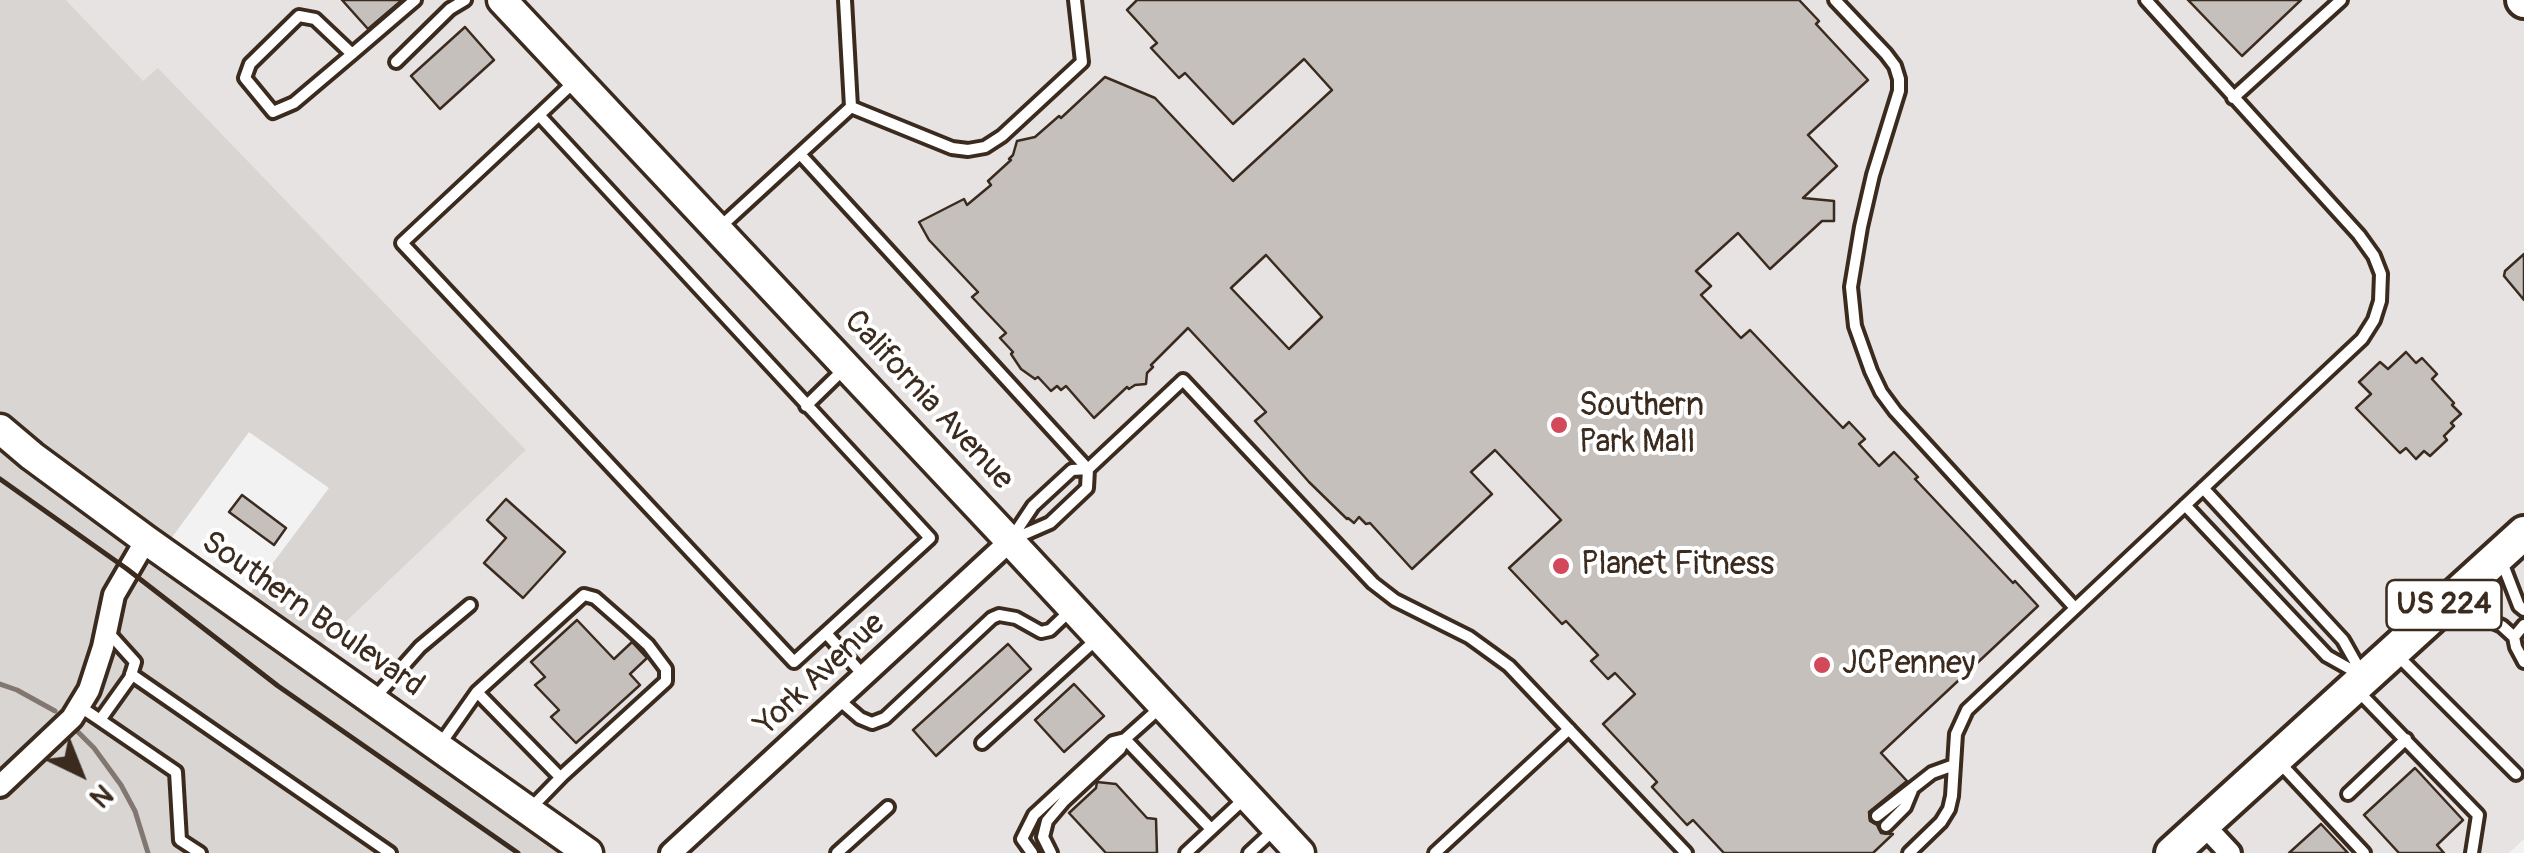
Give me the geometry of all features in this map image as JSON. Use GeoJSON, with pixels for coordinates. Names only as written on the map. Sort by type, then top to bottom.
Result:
{"type":"FeatureCollection","features":[{"type":"Feature","properties":{"kind":"main road","name":"US 224"},"geometry":{"type":"LineString","coordinates":[[2172,853],[2512,544]]}},
{"type":"Feature","properties":{"kind":"street","name":"California Avenue"},"geometry":{"type":"LineString","coordinates":[[502,0],[1300,853]]}},
{"type":"Feature","properties":{"kind":"street","name":"Southern Boulevard"},"geometry":{"type":"LineString","coordinates":[[0,429],[146,540],[588,853]]}},
{"type":"Feature","properties":{"kind":"street"},"geometry":{"type":"LineString","coordinates":[[0,786],[80,706],[89,690],[114,595],[146,540]]}},
{"type":"Feature","properties":{"kind":"street","name":"York Avenue"},"geometry":{"type":"LineString","coordinates":[[671,853],[1010,541]]}},
{"type":"Feature","properties":{"kind":"street"},"geometry":{"type":"LineString","coordinates":[[2203,824],[2230,853]]}},
{"type":"Feature","properties":{"kind":"lane"},"geometry":{"type":"LineString","coordinates":[[352,54],[315,19],[300,16],[250,64],[245,78],[273,112],[294,103],[352,54],[415,0]]}},
{"type":"Feature","properties":{"kind":"lane"},"geometry":{"type":"LineString","coordinates":[[396,62],[450,9],[465,0]]}},
{"type":"Feature","properties":{"kind":"lane"},"geometry":{"type":"LineString","coordinates":[[845,0],[851,107]]}},
{"type":"Feature","properties":{"kind":"lane"},"geometry":{"type":"LineString","coordinates":[[851,107],[952,148],[985,147],[1082,62],[1075,0]]}},
{"type":"Feature","properties":{"kind":"lane"},"geometry":{"type":"LineString","coordinates":[[1836,0],[1886,54],[1899,79],[1899,91],[1864,214],[1851,286],[1855,326],[1871,371],[1895,410],[2075,608]]}},
{"type":"Feature","properties":{"kind":"lane"},"geometry":{"type":"LineString","coordinates":[[1908,853],[1941,822],[1949,809],[1956,734],[1967,710],[2362,339],[2374,320],[2381,274],[2374,256],[2146,0]]}},
{"type":"Feature","properties":{"kind":"lane"},"geometry":{"type":"LineString","coordinates":[[2233,98],[2338,0]]}},
{"type":"Feature","properties":{"kind":"lane"},"geometry":{"type":"LineString","coordinates":[[539,114],[930,538],[794,662],[402,243],[539,114],[577,79]]}},
{"type":"Feature","properties":{"kind":"lane"},"geometry":{"type":"LineString","coordinates":[[718,229],[851,107]]}},
{"type":"Feature","properties":{"kind":"lane"},"geometry":{"type":"LineString","coordinates":[[800,154],[1088,468],[1088,488],[1050,523],[1010,541]]}},
{"type":"Feature","properties":{"kind":"lane"},"geometry":{"type":"LineString","coordinates":[[806,406],[846,366]]}},
{"type":"Feature","properties":{"kind":"lane"},"geometry":{"type":"LineString","coordinates":[[1010,541],[1033,506],[1072,470],[1088,468],[1183,380],[1373,583],[1395,600],[1460,632],[1509,666],[1686,853]]}},
{"type":"Feature","properties":{"kind":"lane"},"geometry":{"type":"LineString","coordinates":[[2203,488],[2343,640],[2359,682]]}},
{"type":"Feature","properties":{"kind":"lane"},"geometry":{"type":"LineString","coordinates":[[2185,505],[2326,656],[2359,682],[2478,815],[2472,853]]}},
{"type":"Feature","properties":{"kind":"lane"},"geometry":{"type":"LineString","coordinates":[[2512,544],[2519,606],[2524,610]]}},
{"type":"Feature","properties":{"kind":"lane"},"geometry":{"type":"LineString","coordinates":[[438,747],[477,692],[584,594],[595,598],[648,645],[666,670],[666,681],[528,811]]}},
{"type":"Feature","properties":{"kind":"lane"},"geometry":{"type":"LineString","coordinates":[[2448,602],[2502,626],[2514,637],[2524,662]]}},
{"type":"Feature","properties":{"kind":"lane"},"geometry":{"type":"LineString","coordinates":[[373,701],[420,647],[470,604]]}},
{"type":"Feature","properties":{"kind":"lane"},"geometry":{"type":"LineString","coordinates":[[838,699],[872,723],[885,718],[992,618],[1016,618],[1041,632],[1050,630],[1074,608]]}},
{"type":"Feature","properties":{"kind":"lane"},"geometry":{"type":"LineString","coordinates":[[2514,637],[2524,624]]}},
{"type":"Feature","properties":{"kind":"lane"},"geometry":{"type":"LineString","coordinates":[[100,720],[131,674],[134,662],[106,631]]}},
{"type":"Feature","properties":{"kind":"lane"},"geometry":{"type":"LineString","coordinates":[[826,633],[864,676]]}},
{"type":"Feature","properties":{"kind":"lane"},"geometry":{"type":"LineString","coordinates":[[982,743],[1100,637]]}},
{"type":"Feature","properties":{"kind":"lane"},"geometry":{"type":"LineString","coordinates":[[2392,651],[2516,774]]}},
{"type":"Feature","properties":{"kind":"lane"},"geometry":{"type":"LineString","coordinates":[[131,674],[390,853]]}},
{"type":"Feature","properties":{"kind":"lane"},"geometry":{"type":"LineString","coordinates":[[477,692],[560,777]]}},
{"type":"Feature","properties":{"kind":"lane"},"geometry":{"type":"LineString","coordinates":[[1032,853],[1022,839],[1034,815],[1112,742],[1124,739],[1163,705]]}},
{"type":"Feature","properties":{"kind":"lane"},"geometry":{"type":"LineString","coordinates":[[80,706],[176,772],[180,840],[200,853]]}},
{"type":"Feature","properties":{"kind":"lane"},"geometry":{"type":"LineString","coordinates":[[1435,853],[1569,729]]}},
{"type":"Feature","properties":{"kind":"lane"},"geometry":{"type":"LineString","coordinates":[[1124,739],[1211,830]]}},
{"type":"Feature","properties":{"kind":"lane"},"geometry":{"type":"LineString","coordinates":[[1051,853],[1042,837],[1047,821],[1064,800],[1120,749],[1124,739]]}},
{"type":"Feature","properties":{"kind":"lane"},"geometry":{"type":"LineString","coordinates":[[2348,794],[2406,739]]}},
{"type":"Feature","properties":{"kind":"lane"},"geometry":{"type":"LineString","coordinates":[[2276,758],[2364,853]]}},
{"type":"Feature","properties":{"kind":"lane"},"geometry":{"type":"LineString","coordinates":[[1877,816],[1932,773],[1954,765]]}},
{"type":"Feature","properties":{"kind":"lane"},"geometry":{"type":"LineString","coordinates":[[1886,826],[1905,807],[1913,790]]}},
{"type":"Feature","properties":{"kind":"lane"},"geometry":{"type":"LineString","coordinates":[[1186,853],[1247,796]]}},
{"type":"Feature","properties":{"kind":"lane"},"geometry":{"type":"LineString","coordinates":[[837,853],[888,807]]}},
{"type":"Feature","properties":{"kind":"lane"},"geometry":{"type":"LineString","coordinates":[[1249,853],[1276,828]]}},
{"type":"Feature","properties":{"kind":"shaded area"},"geometry":{"type":"Polygon","coordinates":[[[0,0],[66,0],[143,81],[158,68],[526,450],[310,656],[588,853],[0,853],[0,0]],[[249,432],[162,551],[240,607],[329,488],[249,432]]]}},
{"type":"Feature","properties":{"kind":"shaded area","name":"Southern Park Mall"},"geometry":{"type":"Polygon","coordinates":[[[66,0],[2524,0],[2524,839],[2509,853],[588,853],[310,656],[526,450],[158,69],[143,82],[66,0]]]}},
{"type":"Feature","properties":{"kind":"building"},"geometry":{"type":"Polygon","coordinates":[[[342,0],[402,0],[368,29],[342,0]]]}},
{"type":"Feature","properties":{"kind":"building","name":"Southern Park Mall"},"geometry":{"type":"Polygon","coordinates":[[[1137,0],[1799,0],[1819,21],[1816,24],[1868,80],[1808,135],[1837,166],[1803,198],[1834,201],[1834,221],[1822,221],[1770,269],[1738,233],[1696,271],[1711,286],[1701,295],[1741,338],[1750,330],[1843,428],[1849,422],[1865,439],[1859,444],[1879,466],[1894,452],[1918,477],[1915,479],[2038,606],[1881,753],[1907,781],[1869,812],[1870,821],[1881,833],[1893,834],[1873,853],[1724,853],[1693,820],[1687,825],[1652,787],[1657,782],[1603,724],[1635,694],[1615,673],[1608,679],[1591,661],[1598,655],[1509,568],[1561,520],[1495,450],[1471,472],[1492,494],[1412,569],[1370,523],[1359,517],[1354,523],[1347,519],[1309,482],[1255,421],[1266,412],[1188,328],[1151,365],[1146,384],[1127,387],[1094,418],[1066,386],[1051,391],[1038,377],[1035,379],[1021,369],[1000,338],[1006,333],[972,297],[978,292],[929,240],[919,222],[964,199],[967,205],[991,185],[988,181],[1011,160],[1017,141],[1035,137],[1105,77],[1155,98],[1233,181],[1332,90],[1304,59],[1233,124],[1185,73],[1179,78],[1151,48],[1157,43],[1127,10],[1137,0]],[[1266,255],[1231,288],[1289,349],[1322,317],[1266,255]]]}},
{"type":"Feature","properties":{"kind":"building"},"geometry":{"type":"Polygon","coordinates":[[[2188,0],[2301,0],[2242,56],[2188,0]]]}},
{"type":"Feature","properties":{"kind":"building"},"geometry":{"type":"Polygon","coordinates":[[[465,27],[494,60],[440,109],[411,76],[465,27]]]}},
{"type":"Feature","properties":{"kind":"building"},"geometry":{"type":"Polygon","coordinates":[[[2524,254],[2524,300],[2504,276],[2524,254]]]}},
{"type":"Feature","properties":{"kind":"building"},"geometry":{"type":"Polygon","coordinates":[[[2406,352],[2416,363],[2422,358],[2437,374],[2432,379],[2461,414],[2444,436],[2447,440],[2430,456],[2424,451],[2416,459],[2406,448],[2400,453],[2356,408],[2371,394],[2359,382],[2380,362],[2388,369],[2406,352]]]}},
{"type":"Feature","properties":{"kind":"building"},"geometry":{"type":"Polygon","coordinates":[[[242,495],[286,528],[274,545],[229,512],[242,495]]]}},
{"type":"Feature","properties":{"kind":"building"},"geometry":{"type":"Polygon","coordinates":[[[506,499],[565,552],[523,598],[484,563],[506,538],[487,520],[506,499]]]}},
{"type":"Feature","properties":{"kind":"building"},"geometry":{"type":"Polygon","coordinates":[[[577,620],[614,659],[632,642],[647,658],[630,674],[640,685],[576,743],[551,717],[559,710],[535,685],[545,677],[531,662],[577,620]]]}},
{"type":"Feature","properties":{"kind":"building"},"geometry":{"type":"Polygon","coordinates":[[[1008,644],[1031,669],[936,756],[913,730],[1008,644]]]}},
{"type":"Feature","properties":{"kind":"building"},"geometry":{"type":"Polygon","coordinates":[[[1074,684],[1104,716],[1064,752],[1035,720],[1074,684]]]}},
{"type":"Feature","properties":{"kind":"building"},"geometry":{"type":"Polygon","coordinates":[[[2415,768],[2463,820],[2437,845],[2444,853],[2399,853],[2364,815],[2415,768]]]}},
{"type":"Feature","properties":{"kind":"building"},"geometry":{"type":"Polygon","coordinates":[[[1097,782],[1116,784],[1147,818],[1156,819],[1157,853],[1106,853],[1069,813],[1096,788],[1097,782]]]}},
{"type":"Feature","properties":{"kind":"building"},"geometry":{"type":"Polygon","coordinates":[[[2321,824],[2348,853],[2289,853],[2321,824]]]}},
{"type":"Feature","properties":{"kind":"waterway"},"geometry":{"type":"LineString","coordinates":[[0,684],[55,711]]}},
{"type":"Feature","properties":{"kind":"waterway"},"geometry":{"type":"LineString","coordinates":[[76,730],[121,785],[135,811],[148,853]]}},
{"type":"Feature","properties":{"kind":"railway"},"geometry":{"type":"LineString","coordinates":[[0,479],[127,569],[278,686],[518,853]]}},
{"type":"Feature","properties":{"kind":"place","name":"Southern Park Mall"},"geometry":{"type":"Point","coordinates":[1559,425]}},
{"type":"Feature","properties":{"kind":"place","name":"Planet Fitness"},"geometry":{"type":"Point","coordinates":[1561,566]}},
{"type":"Feature","properties":{"kind":"place","name":"JCPenney"},"geometry":{"type":"Point","coordinates":[1822,665]}}]}
